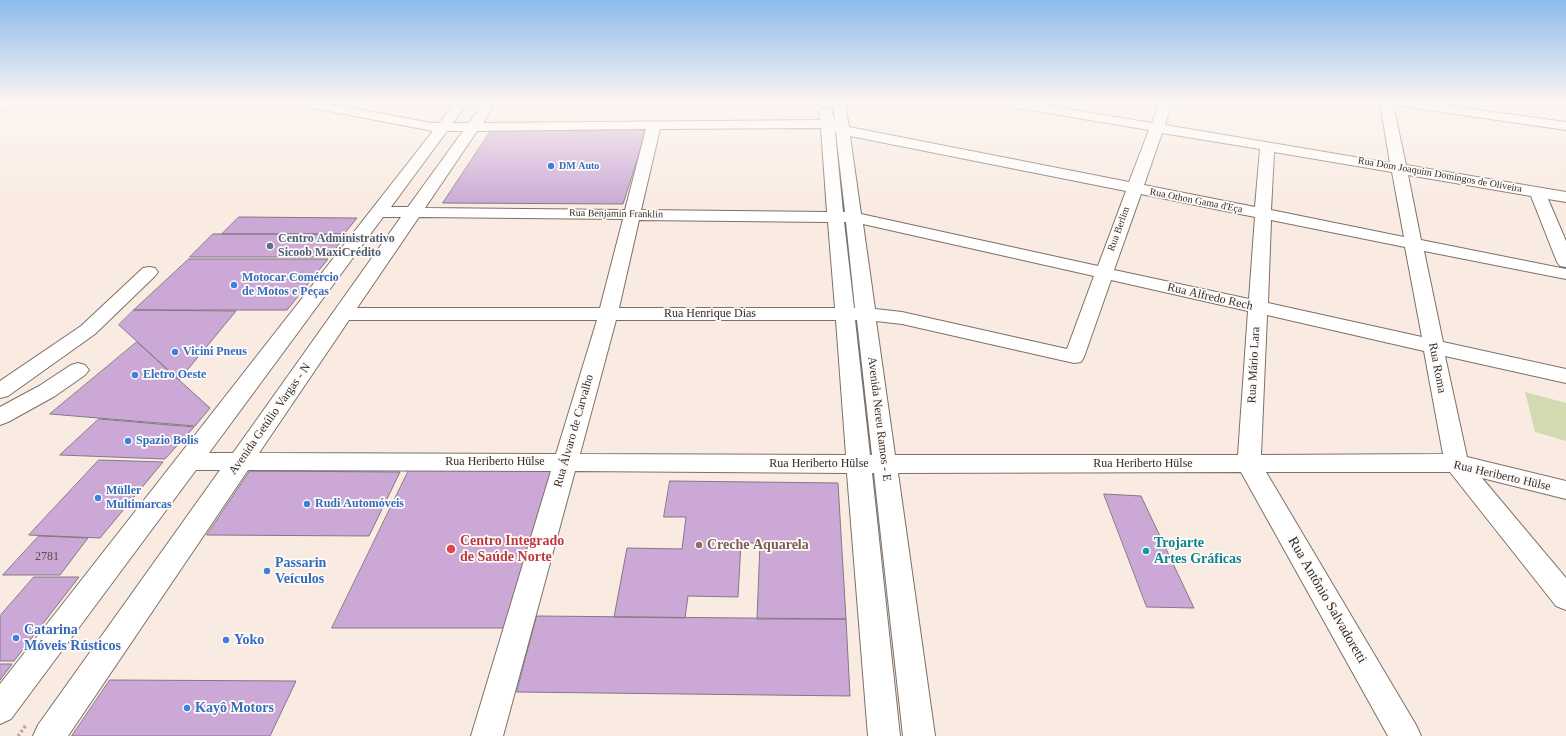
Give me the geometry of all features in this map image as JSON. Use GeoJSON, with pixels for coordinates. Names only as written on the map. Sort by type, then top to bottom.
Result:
{"type":"FeatureCollection","features":[{"type":"Feature","properties":{"kind":"street"},"geometry":{"type":"LineString","coordinates":[[0,709],[436,136]]}},
{"type":"Feature","properties":{"kind":"street","name":"Avenida Getúlio Vargas - N"},"geometry":{"type":"LineString","coordinates":[[49,736],[467,136]]}},
{"type":"Feature","properties":{"kind":"street","name":"Rua Álvaro de Carvalho"},"geometry":{"type":"LineString","coordinates":[[487,736],[608,314],[631,214],[651,136]]}},
{"type":"Feature","properties":{"kind":"street","name":"Avenida Nereu Ramos - E"},"geometry":{"type":"LineString","coordinates":[[836,136],[855,314],[851,380],[884,736]]}},
{"type":"Feature","properties":{"kind":"street","name":"Rua Othon Gama d'Eça"},"geometry":{"type":"LineString","coordinates":[[880,136],[1134,189],[1566,274]]}},
{"type":"Feature","properties":{"kind":"street","name":"Rua Berlim"},"geometry":{"type":"LineString","coordinates":[[1074,357],[1153,136]]}},
{"type":"Feature","properties":{"kind":"street","name":"Rua Dom Joaquim Domingos de Oliveira"},"geometry":{"type":"LineString","coordinates":[[1211,136],[1566,197]]}},
{"type":"Feature","properties":{"kind":"street","name":"Rua Roma"},"geometry":{"type":"LineString","coordinates":[[1393,136],[1456,463],[1566,598]]}},
{"type":"Feature","properties":{"kind":"street","name":"Rua Mário Lara"},"geometry":{"type":"LineString","coordinates":[[1249,464],[1267,146]]}},
{"type":"Feature","properties":{"kind":"street"},"geometry":{"type":"LineString","coordinates":[[1536,192],[1566,262]]}},
{"type":"Feature","properties":{"kind":"street","name":"Rua Benjamin Franklin"},"geometry":{"type":"LineString","coordinates":[[379,212],[845,216]]}},
{"type":"Feature","properties":{"kind":"street","name":"Rua Alfredo Rech"},"geometry":{"type":"LineString","coordinates":[[845,216],[1566,376]]}},
{"type":"Feature","properties":{"kind":"street"},"geometry":{"type":"LineString","coordinates":[[0,390],[88,330],[149,272]]}},
{"type":"Feature","properties":{"kind":"street","name":"Rua Henrique Dias"},"geometry":{"type":"LineString","coordinates":[[342,314],[855,314],[902,318],[1074,357]]}},
{"type":"Feature","properties":{"kind":"street","name":"Avenida Nereu Ramos - E"},"geometry":{"type":"LineString","coordinates":[[855,314],[874,380],[920,736]]}},
{"type":"Feature","properties":{"kind":"street"},"geometry":{"type":"LineString","coordinates":[[0,417],[47,391],[78,370]]}},
{"type":"Feature","properties":{"kind":"street"},"geometry":{"type":"LineString","coordinates":[[851,380],[874,380]]}},
{"type":"Feature","properties":{"kind":"street","name":"Rua Heriberto Hülse"},"geometry":{"type":"LineString","coordinates":[[189,461],[859,464],[1456,463],[1566,490]]}},
{"type":"Feature","properties":{"kind":"street","name":"Rua Antônio Salvadoretti"},"geometry":{"type":"LineString","coordinates":[[1249,464],[1406,736]]}},
{"type":"Feature","properties":{"kind":"street"},"geometry":{"type":"LineString","coordinates":[[872,602],[903,602]]}},
{"type":"Feature","properties":{"kind":"green space"},"geometry":{"type":"Polygon","coordinates":[[[1525,392],[1566,403],[1566,441],[1535,432],[1525,392]]]}},
{"type":"Feature","properties":{"kind":"building","name":"DM Auto"},"geometry":{"type":"Polygon","coordinates":[[[487,136],[645,136],[623,204],[443,203],[487,136]]]}},
{"type":"Feature","properties":{"kind":"building"},"geometry":{"type":"Polygon","coordinates":[[[239,217],[357,218],[344,234],[222,234],[239,217]]]}},
{"type":"Feature","properties":{"kind":"building","name":"Centro Administrativo Sicoob MaxiCrédito"},"geometry":{"type":"Polygon","coordinates":[[[213,234],[347,234],[329,257],[190,257],[213,234]]]}},
{"type":"Feature","properties":{"kind":"building","name":"Motocar Comércio de Motos e Peças"},"geometry":{"type":"Polygon","coordinates":[[[189,259],[328,259],[287,310],[134,310],[189,259]]]}},
{"type":"Feature","properties":{"kind":"building","name":"Vicini Pneus"},"geometry":{"type":"Polygon","coordinates":[[[134,310],[236,311],[179,380],[119,325],[134,310]]]}},
{"type":"Feature","properties":{"kind":"building","name":"Eletro Oeste"},"geometry":{"type":"Polygon","coordinates":[[[137,342],[210,408],[195,426],[50,414],[137,342]]]}},
{"type":"Feature","properties":{"kind":"building","name":"Spazio Bolis"},"geometry":{"type":"Polygon","coordinates":[[[99,419],[194,427],[165,459],[60,455],[99,419]]]}},
{"type":"Feature","properties":{"kind":"building","name":"Müller Multimarcas"},"geometry":{"type":"Polygon","coordinates":[[[99,460],[163,462],[100,538],[29,535],[99,460]]]}},
{"type":"Feature","properties":{"kind":"building","name":"Centro Integrado de Saúde Norte"},"geometry":{"type":"Polygon","coordinates":[[[410,468],[555,469],[508,628],[332,628],[410,468]]]}},
{"type":"Feature","properties":{"kind":"building","name":"Rudi Automóveis"},"geometry":{"type":"Polygon","coordinates":[[[250,471],[400,472],[369,536],[207,535],[250,471]]]}},
{"type":"Feature","properties":{"kind":"building"},"geometry":{"type":"Polygon","coordinates":[[[670,481],[838,483],[846,619],[757,619],[760,543],[741,543],[738,597],[688,596],[685,618],[614,617],[627,548],[682,549],[686,517],[664,517],[670,481]]]}},
{"type":"Feature","properties":{"kind":"building","name":"Trojarte Artes Gráficas"},"geometry":{"type":"Polygon","coordinates":[[[1104,494],[1141,496],[1194,608],[1147,607],[1104,494]]]}},
{"type":"Feature","properties":{"kind":"building"},"geometry":{"type":"Polygon","coordinates":[[[39,536],[88,538],[60,575],[3,575],[39,536]]]}},
{"type":"Feature","properties":{"kind":"building","name":"Catarina Móveis Rústicos"},"geometry":{"type":"Polygon","coordinates":[[[34,577],[79,577],[14,661],[0,661],[0,616],[34,577]]]}},
{"type":"Feature","properties":{"kind":"building"},"geometry":{"type":"Polygon","coordinates":[[[537,616],[846,619],[850,696],[517,692],[537,616]]]}},
{"type":"Feature","properties":{"kind":"building"},"geometry":{"type":"Polygon","coordinates":[[[0,664],[12,664],[0,680],[0,664]]]}},
{"type":"Feature","properties":{"kind":"building","name":"Kayô Motors"},"geometry":{"type":"Polygon","coordinates":[[[110,680],[296,681],[270,736],[72,736],[110,680]]]}},
{"type":"Feature","properties":{"kind":"place","name":"DM Auto"},"geometry":{"type":"Point","coordinates":[551,166]}},
{"type":"Feature","properties":{"kind":"place","name":"Centro Administrativo Sicoob MaxiCrédito"},"geometry":{"type":"Point","coordinates":[270,246]}},
{"type":"Feature","properties":{"kind":"place","name":"Motocar Comércio de Motos e Peças"},"geometry":{"type":"Point","coordinates":[234,285]}},
{"type":"Feature","properties":{"kind":"place","name":"Vicini Pneus"},"geometry":{"type":"Point","coordinates":[175,352]}},
{"type":"Feature","properties":{"kind":"place","name":"Eletro Oeste"},"geometry":{"type":"Point","coordinates":[135,375]}},
{"type":"Feature","properties":{"kind":"place","name":"Spazio Bolis"},"geometry":{"type":"Point","coordinates":[128,441]}},
{"type":"Feature","properties":{"kind":"place","name":"Müller Multimarcas"},"geometry":{"type":"Point","coordinates":[98,498]}},
{"type":"Feature","properties":{"kind":"place","name":"Rudi Automóveis"},"geometry":{"type":"Point","coordinates":[307,504]}},
{"type":"Feature","properties":{"kind":"place","name":"Creche Aquarela"},"geometry":{"type":"Point","coordinates":[699,545]}},
{"type":"Feature","properties":{"kind":"place","name":"Centro Integrado de Saúde Norte"},"geometry":{"type":"Point","coordinates":[451,549]}},
{"type":"Feature","properties":{"kind":"place","name":"Trojarte Artes Gráficas"},"geometry":{"type":"Point","coordinates":[1146,551]}},
{"type":"Feature","properties":{"kind":"place","name":"Passarin Veículos"},"geometry":{"type":"Point","coordinates":[267,571]}},
{"type":"Feature","properties":{"kind":"place","name":"Catarina Móveis Rústicos"},"geometry":{"type":"Point","coordinates":[16,638]}},
{"type":"Feature","properties":{"kind":"place","name":"Yoko"},"geometry":{"type":"Point","coordinates":[226,640]}},
{"type":"Feature","properties":{"kind":"place","name":"Kayô Motors"},"geometry":{"type":"Point","coordinates":[187,708]}}]}
